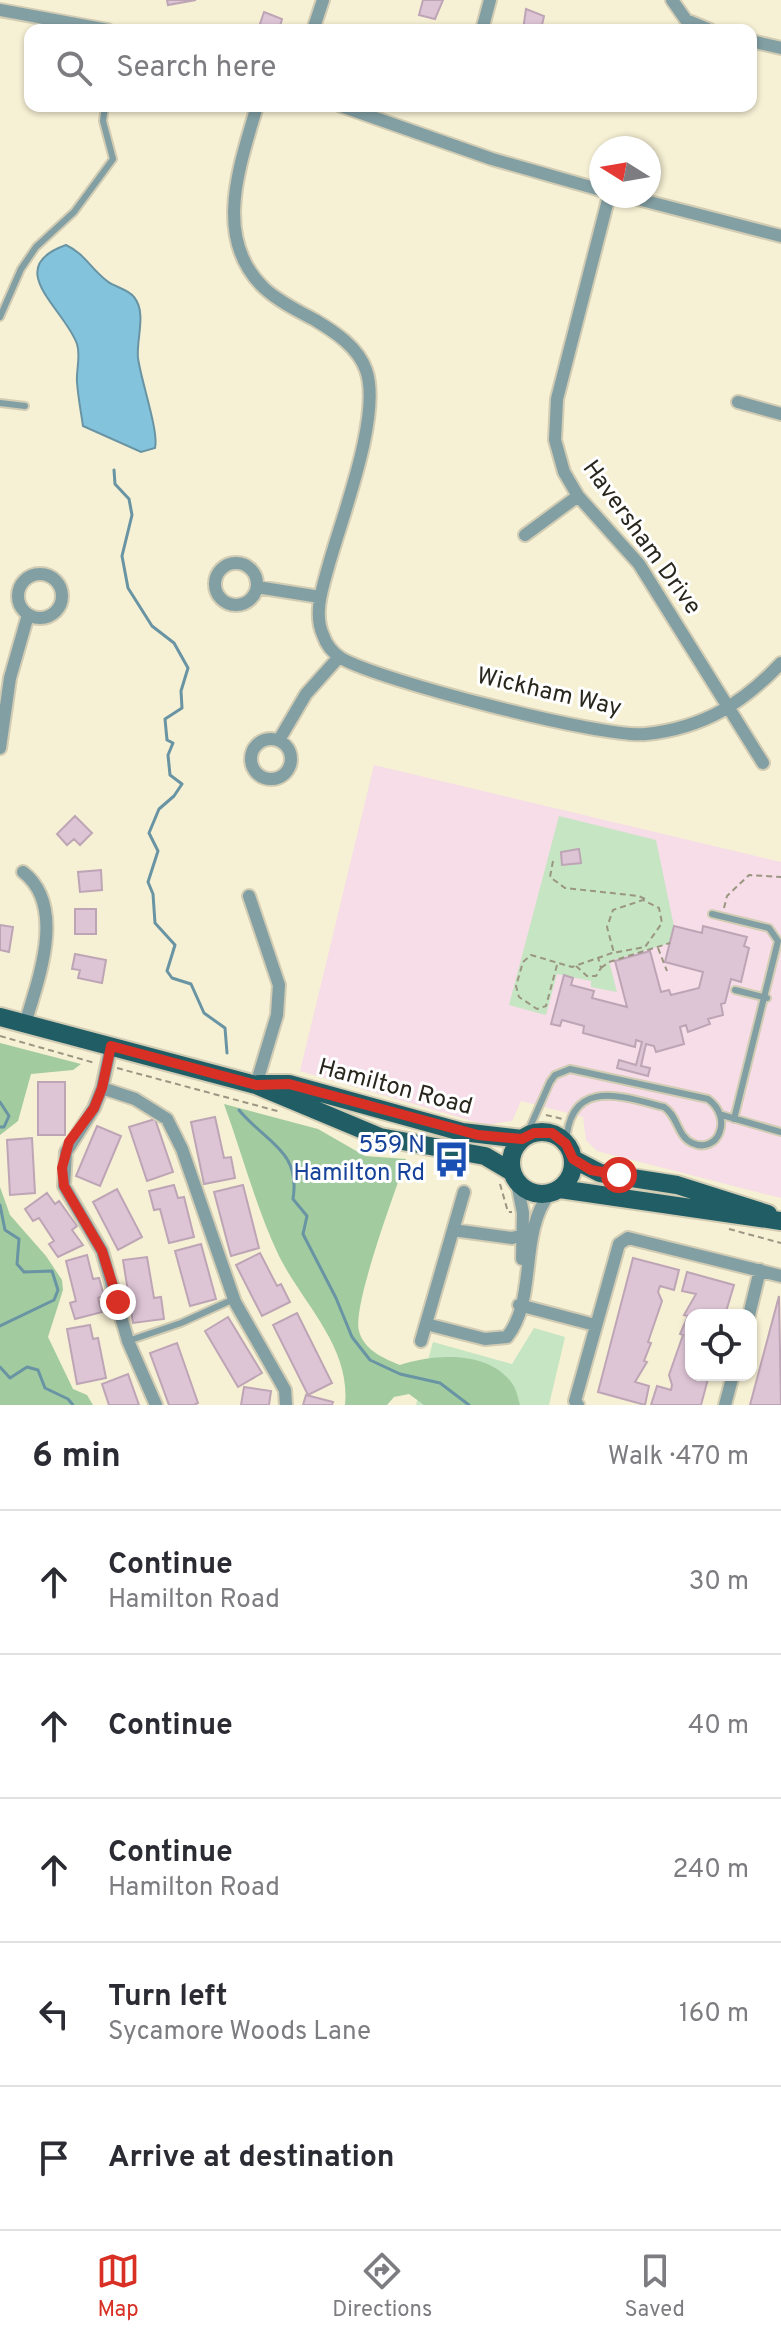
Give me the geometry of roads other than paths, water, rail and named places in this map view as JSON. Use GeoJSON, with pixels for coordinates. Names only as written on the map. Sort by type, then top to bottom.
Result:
{"type":"FeatureCollection","features":[{"type":"Feature","properties":{"kind":"main road","name":"Hamilton Road"},"geometry":{"type":"LineString","coordinates":[[0,1017],[256,1085],[380,1137],[485,1156],[508,1177]]}},
{"type":"Feature","properties":{"kind":"main road","name":"Hamilton Road"},"geometry":{"type":"LineString","coordinates":[[256,1085],[289,1084],[462,1132],[524,1138]]}},
{"type":"Feature","properties":{"kind":"main road"},"geometry":{"type":"LineString","coordinates":[[552,1133],[600,1173],[645,1178],[713,1194],[781,1220],[555,1191],[532,1193],[508,1177],[512,1154],[524,1138],[552,1133]]}},
{"type":"Feature","properties":{"kind":"main road"},"geometry":{"type":"LineString","coordinates":[[555,1191],[570,1175],[570,1151]]}},
{"type":"Feature","properties":{"kind":"street"},"geometry":{"type":"LineString","coordinates":[[315,24],[323,0]]}},
{"type":"Feature","properties":{"kind":"street"},"geometry":{"type":"LineString","coordinates":[[484,24],[490,0]]}},
{"type":"Feature","properties":{"kind":"street"},"geometry":{"type":"LineString","coordinates":[[672,0],[686,20],[696,24]]}},
{"type":"Feature","properties":{"kind":"street"},"geometry":{"type":"LineString","coordinates":[[0,10],[76,24]]}},
{"type":"Feature","properties":{"kind":"street"},"geometry":{"type":"LineString","coordinates":[[757,42],[781,48]]}},
{"type":"Feature","properties":{"kind":"street"},"geometry":{"type":"LineString","coordinates":[[255,112],[239,168],[233,206],[235,239],[246,267],[265,289],[351,346],[366,369],[372,398],[367,428],[320,597],[320,627],[339,657],[306,694],[279,740]]}},
{"type":"Feature","properties":{"kind":"street"},"geometry":{"type":"LineString","coordinates":[[358,112],[492,159],[589,187]]}},
{"type":"Feature","properties":{"kind":"street"},"geometry":{"type":"LineString","coordinates":[[661,205],[781,236]]}},
{"type":"Feature","properties":{"kind":"street","name":"Haversham Drive"},"geometry":{"type":"LineString","coordinates":[[606,208],[557,399],[555,440],[564,472],[578,496],[639,564],[763,763]]}},
{"type":"Feature","properties":{"kind":"street"},"geometry":{"type":"LineString","coordinates":[[738,402],[781,414]]}},
{"type":"Feature","properties":{"kind":"street"},"geometry":{"type":"LineString","coordinates":[[525,535],[578,496]]}},
{"type":"Feature","properties":{"kind":"street"},"geometry":{"type":"LineString","coordinates":[[257,587],[320,597]]}},
{"type":"Feature","properties":{"kind":"street"},"geometry":{"type":"LineString","coordinates":[[0,748],[10,678],[28,615]]}},
{"type":"Feature","properties":{"kind":"street","name":"Wickham Way"},"geometry":{"type":"LineString","coordinates":[[339,657],[365,670],[589,729],[643,735],[703,723],[731,709],[781,663]]}},
{"type":"Feature","properties":{"kind":"street"},"geometry":{"type":"LineString","coordinates":[[23,872],[42,895],[46,925],[40,967],[25,1024]]}},
{"type":"Feature","properties":{"kind":"street"},"geometry":{"type":"LineString","coordinates":[[249,896],[279,985],[277,1015],[256,1085]]}},
{"type":"Feature","properties":{"kind":"street"},"geometry":{"type":"LineString","coordinates":[[111,1046],[102,1088],[94,1108],[69,1142],[62,1168],[64,1186],[102,1251],[128,1341],[156,1405]]}},
{"type":"Feature","properties":{"kind":"street"},"geometry":{"type":"LineString","coordinates":[[102,1088],[135,1099],[167,1119],[182,1149],[234,1299],[285,1390],[286,1405]]}},
{"type":"Feature","properties":{"kind":"street"},"geometry":{"type":"LineString","coordinates":[[508,1177],[523,1235],[519,1305]]}},
{"type":"Feature","properties":{"kind":"street"},"geometry":{"type":"LineString","coordinates":[[426,1324],[497,1341],[507,1337],[513,1329],[519,1305],[537,1215],[555,1191]]}},
{"type":"Feature","properties":{"kind":"street"},"geometry":{"type":"LineString","coordinates":[[421,1341],[464,1192]]}},
{"type":"Feature","properties":{"kind":"street"},"geometry":{"type":"LineString","coordinates":[[453,1230],[512,1238],[523,1235]]}},
{"type":"Feature","properties":{"kind":"street"},"geometry":{"type":"LineString","coordinates":[[577,1403],[595,1325],[619,1244],[628,1238],[781,1276]]}},
{"type":"Feature","properties":{"kind":"street"},"geometry":{"type":"LineString","coordinates":[[750,1309],[760,1270]]}},
{"type":"Feature","properties":{"kind":"street"},"geometry":{"type":"LineString","coordinates":[[519,1305],[595,1325]]}},
{"type":"Feature","properties":{"kind":"street"},"geometry":{"type":"LineString","coordinates":[[725,1405],[731,1381]]}},
{"type":"Feature","properties":{"kind":"lane"},"geometry":{"type":"LineString","coordinates":[[0,317],[21,269],[36,247],[74,212],[113,159],[103,121],[104,112]]}},
{"type":"Feature","properties":{"kind":"lane"},"geometry":{"type":"LineString","coordinates":[[0,403],[25,406]]}},
{"type":"Feature","properties":{"kind":"lane"},"geometry":{"type":"LineString","coordinates":[[712,914],[775,933],[778,953],[734,1119]]}},
{"type":"Feature","properties":{"kind":"lane"},"geometry":{"type":"LineString","coordinates":[[735,990],[767,998]]}},
{"type":"Feature","properties":{"kind":"lane"},"geometry":{"type":"LineString","coordinates":[[524,1138],[550,1082],[555,1075],[570,1069],[708,1099],[722,1115],[781,1132]]}},
{"type":"Feature","properties":{"kind":"lane"},"geometry":{"type":"LineString","coordinates":[[570,1151],[575,1111],[591,1097],[605,1093],[664,1107],[677,1119],[684,1137],[703,1145],[716,1138],[723,1127],[722,1115]]}},
{"type":"Feature","properties":{"kind":"lane"},"geometry":{"type":"LineString","coordinates":[[128,1341],[181,1323],[234,1299]]}},
{"type":"Feature","properties":{"kind":"water"},"geometry":{"type":"Polygon","coordinates":[[[66,245],[107,281],[131,294],[138,303],[138,358],[156,440],[155,448],[141,452],[83,426],[77,382],[77,344],[38,277],[39,265],[47,254],[66,245]]]}},
{"type":"Feature","properties":{"kind":"waterway"},"geometry":{"type":"LineString","coordinates":[[114,470],[115,484],[129,499],[132,515],[122,556],[128,588],[152,626],[174,643],[188,668],[181,691],[182,708],[165,719],[167,740],[173,743],[168,755],[170,775],[182,784],[159,809],[149,833],[158,851],[148,882],[153,894],[155,923],[175,945],[167,971],[172,978],[191,984],[204,1013],[225,1028],[227,1053]]}},
{"type":"Feature","properties":{"kind":"waterway"},"geometry":{"type":"LineString","coordinates":[[0,1102],[9,1116],[4,1127],[0,1127]]}},
{"type":"Feature","properties":{"kind":"waterway"},"geometry":{"type":"LineString","coordinates":[[239,1110],[279,1148],[292,1169],[293,1199],[307,1216],[303,1234],[352,1337],[370,1360],[400,1374],[440,1383],[469,1405]]}},
{"type":"Feature","properties":{"kind":"waterway"},"geometry":{"type":"LineString","coordinates":[[0,1205],[5,1230],[19,1239],[17,1264],[24,1272],[52,1271],[58,1290],[54,1300],[0,1326]]}},
{"type":"Feature","properties":{"kind":"waterway"},"geometry":{"type":"LineString","coordinates":[[0,1367],[10,1378],[27,1367],[38,1370],[45,1388],[68,1399],[73,1405]]}},
{"type":"Feature","properties":{"kind":"place","name":"559 N Hamilton Rd"},"geometry":{"type":"Point","coordinates":[451,1160]}}]}
